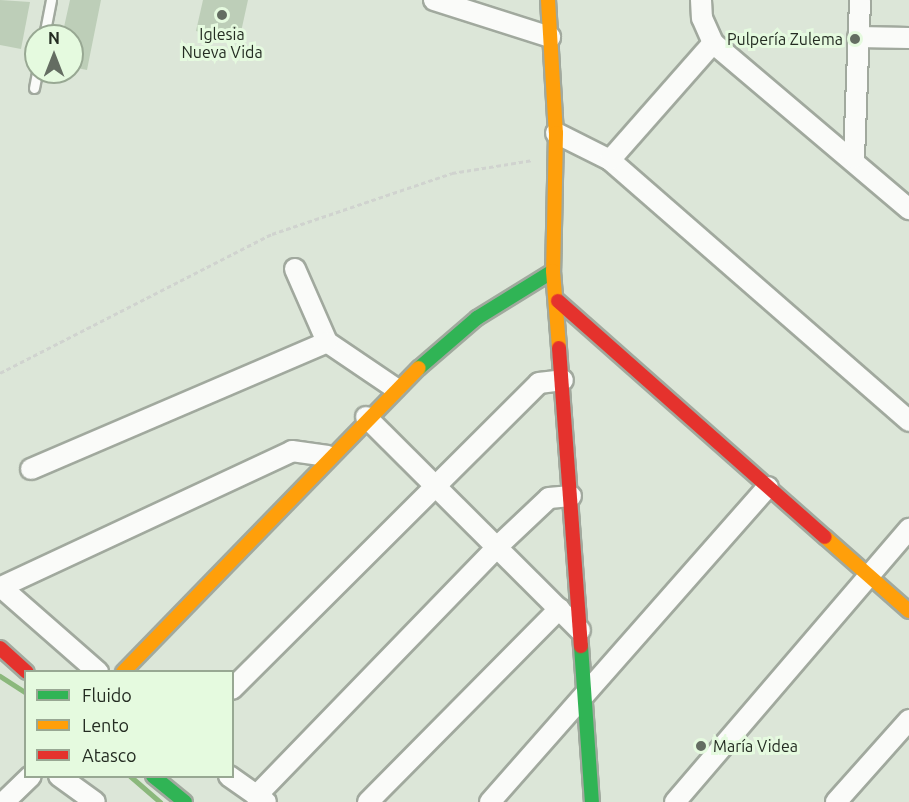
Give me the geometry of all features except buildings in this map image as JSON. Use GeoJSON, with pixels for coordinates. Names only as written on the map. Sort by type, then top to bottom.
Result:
{"type":"FeatureCollection","features":[{"type":"Feature","properties":{"kind":"street"},"geometry":{"type":"LineString","coordinates":[[434,0],[550,37]]}},
{"type":"Feature","properties":{"kind":"street"},"geometry":{"type":"LineString","coordinates":[[548,0],[556,133],[553,271],[558,301],[592,802]]}},
{"type":"Feature","properties":{"kind":"street"},"geometry":{"type":"LineString","coordinates":[[701,0],[702,18],[713,43],[854,158],[908,207]]}},
{"type":"Feature","properties":{"kind":"street"},"geometry":{"type":"LineString","coordinates":[[854,158],[860,0]]}},
{"type":"Feature","properties":{"kind":"street"},"geometry":{"type":"LineString","coordinates":[[858,37],[909,38]]}},
{"type":"Feature","properties":{"kind":"street"},"geometry":{"type":"LineString","coordinates":[[610,159],[713,43]]}},
{"type":"Feature","properties":{"kind":"street"},"geometry":{"type":"LineString","coordinates":[[556,133],[610,159],[909,421]]}},
{"type":"Feature","properties":{"kind":"street"},"geometry":{"type":"LineString","coordinates":[[295,269],[327,342],[395,388]]}},
{"type":"Feature","properties":{"kind":"street"},"geometry":{"type":"LineString","coordinates":[[125,670],[395,388],[477,318],[553,271]]}},
{"type":"Feature","properties":{"kind":"street"},"geometry":{"type":"LineString","coordinates":[[558,301],[909,611]]}},
{"type":"Feature","properties":{"kind":"street"},"geometry":{"type":"LineString","coordinates":[[31,469],[327,342]]}},
{"type":"Feature","properties":{"kind":"street"},"geometry":{"type":"LineString","coordinates":[[234,687],[437,488],[539,383],[563,380]]}},
{"type":"Feature","properties":{"kind":"street"},"geometry":{"type":"LineString","coordinates":[[366,417],[580,630]]}},
{"type":"Feature","properties":{"kind":"street"},"geometry":{"type":"LineString","coordinates":[[96,670],[1,587],[292,451],[328,456]]}},
{"type":"Feature","properties":{"kind":"street"},"geometry":{"type":"LineString","coordinates":[[490,802],[585,700],[768,487]]}},
{"type":"Feature","properties":{"kind":"street"},"geometry":{"type":"LineString","coordinates":[[230,778],[261,799],[497,548],[549,498],[571,496]]}},
{"type":"Feature","properties":{"kind":"street"},"geometry":{"type":"LineString","coordinates":[[675,802],[909,529]]}},
{"type":"Feature","properties":{"kind":"street"},"geometry":{"type":"LineString","coordinates":[[368,802],[559,609]]}},
{"type":"Feature","properties":{"kind":"street"},"geometry":{"type":"LineString","coordinates":[[0,648],[25,670]]}},
{"type":"Feature","properties":{"kind":"street"},"geometry":{"type":"LineString","coordinates":[[836,802],[909,720]]}},
{"type":"Feature","properties":{"kind":"street"},"geometry":{"type":"LineString","coordinates":[[4,802],[30,778]]}},
{"type":"Feature","properties":{"kind":"street"},"geometry":{"type":"LineString","coordinates":[[60,778],[95,802]]}},
{"type":"Feature","properties":{"kind":"street"},"geometry":{"type":"LineString","coordinates":[[154,778],[185,802]]}},
{"type":"Feature","properties":{"kind":"lane"},"geometry":{"type":"LineString","coordinates":[[46,24],[51,0]]}},
{"type":"Feature","properties":{"kind":"lane"},"geometry":{"type":"LineString","coordinates":[[34,88],[35,84]]}},
{"type":"Feature","properties":{"kind":"path"},"geometry":{"type":"LineString","coordinates":[[0,373],[272,234],[452,173],[556,156]]}},
{"type":"Feature","properties":{"kind":"waterway"},"geometry":{"type":"LineString","coordinates":[[0,676],[24,692]]}},
{"type":"Feature","properties":{"kind":"waterway"},"geometry":{"type":"LineString","coordinates":[[132,778],[160,802]]}},
{"type":"Feature","properties":{"kind":"traffic: fast"},"geometry":{"type":"LineString","coordinates":[[419,368],[477,318],[553,271]]}},
{"type":"Feature","properties":{"kind":"traffic: fast"},"geometry":{"type":"LineString","coordinates":[[581,646],[592,802]]}},
{"type":"Feature","properties":{"kind":"traffic: fast"},"geometry":{"type":"LineString","coordinates":[[155,778],[185,802]]}},
{"type":"Feature","properties":{"kind":"traffic: slow"},"geometry":{"type":"LineString","coordinates":[[548,0],[556,133],[553,271],[559,348]]}},
{"type":"Feature","properties":{"kind":"traffic: slow"},"geometry":{"type":"LineString","coordinates":[[125,670],[419,368]]}},
{"type":"Feature","properties":{"kind":"traffic: slow"},"geometry":{"type":"LineString","coordinates":[[825,537],[909,611]]}},
{"type":"Feature","properties":{"kind":"traffic: jam"},"geometry":{"type":"LineString","coordinates":[[558,301],[825,537]]}},
{"type":"Feature","properties":{"kind":"traffic: jam"},"geometry":{"type":"LineString","coordinates":[[559,348],[581,646]]}},
{"type":"Feature","properties":{"kind":"traffic: jam"},"geometry":{"type":"LineString","coordinates":[[0,648],[25,670]]}},
{"type":"Feature","properties":{"kind":"place","name":"Iglesia Nueva Vida"},"geometry":{"type":"Point","coordinates":[222,15]}},
{"type":"Feature","properties":{"kind":"place","name":"Pulpería Zulema"},"geometry":{"type":"Point","coordinates":[855,39]}},
{"type":"Feature","properties":{"kind":"place","name":"María Videa"},"geometry":{"type":"Point","coordinates":[701,746]}}]}
